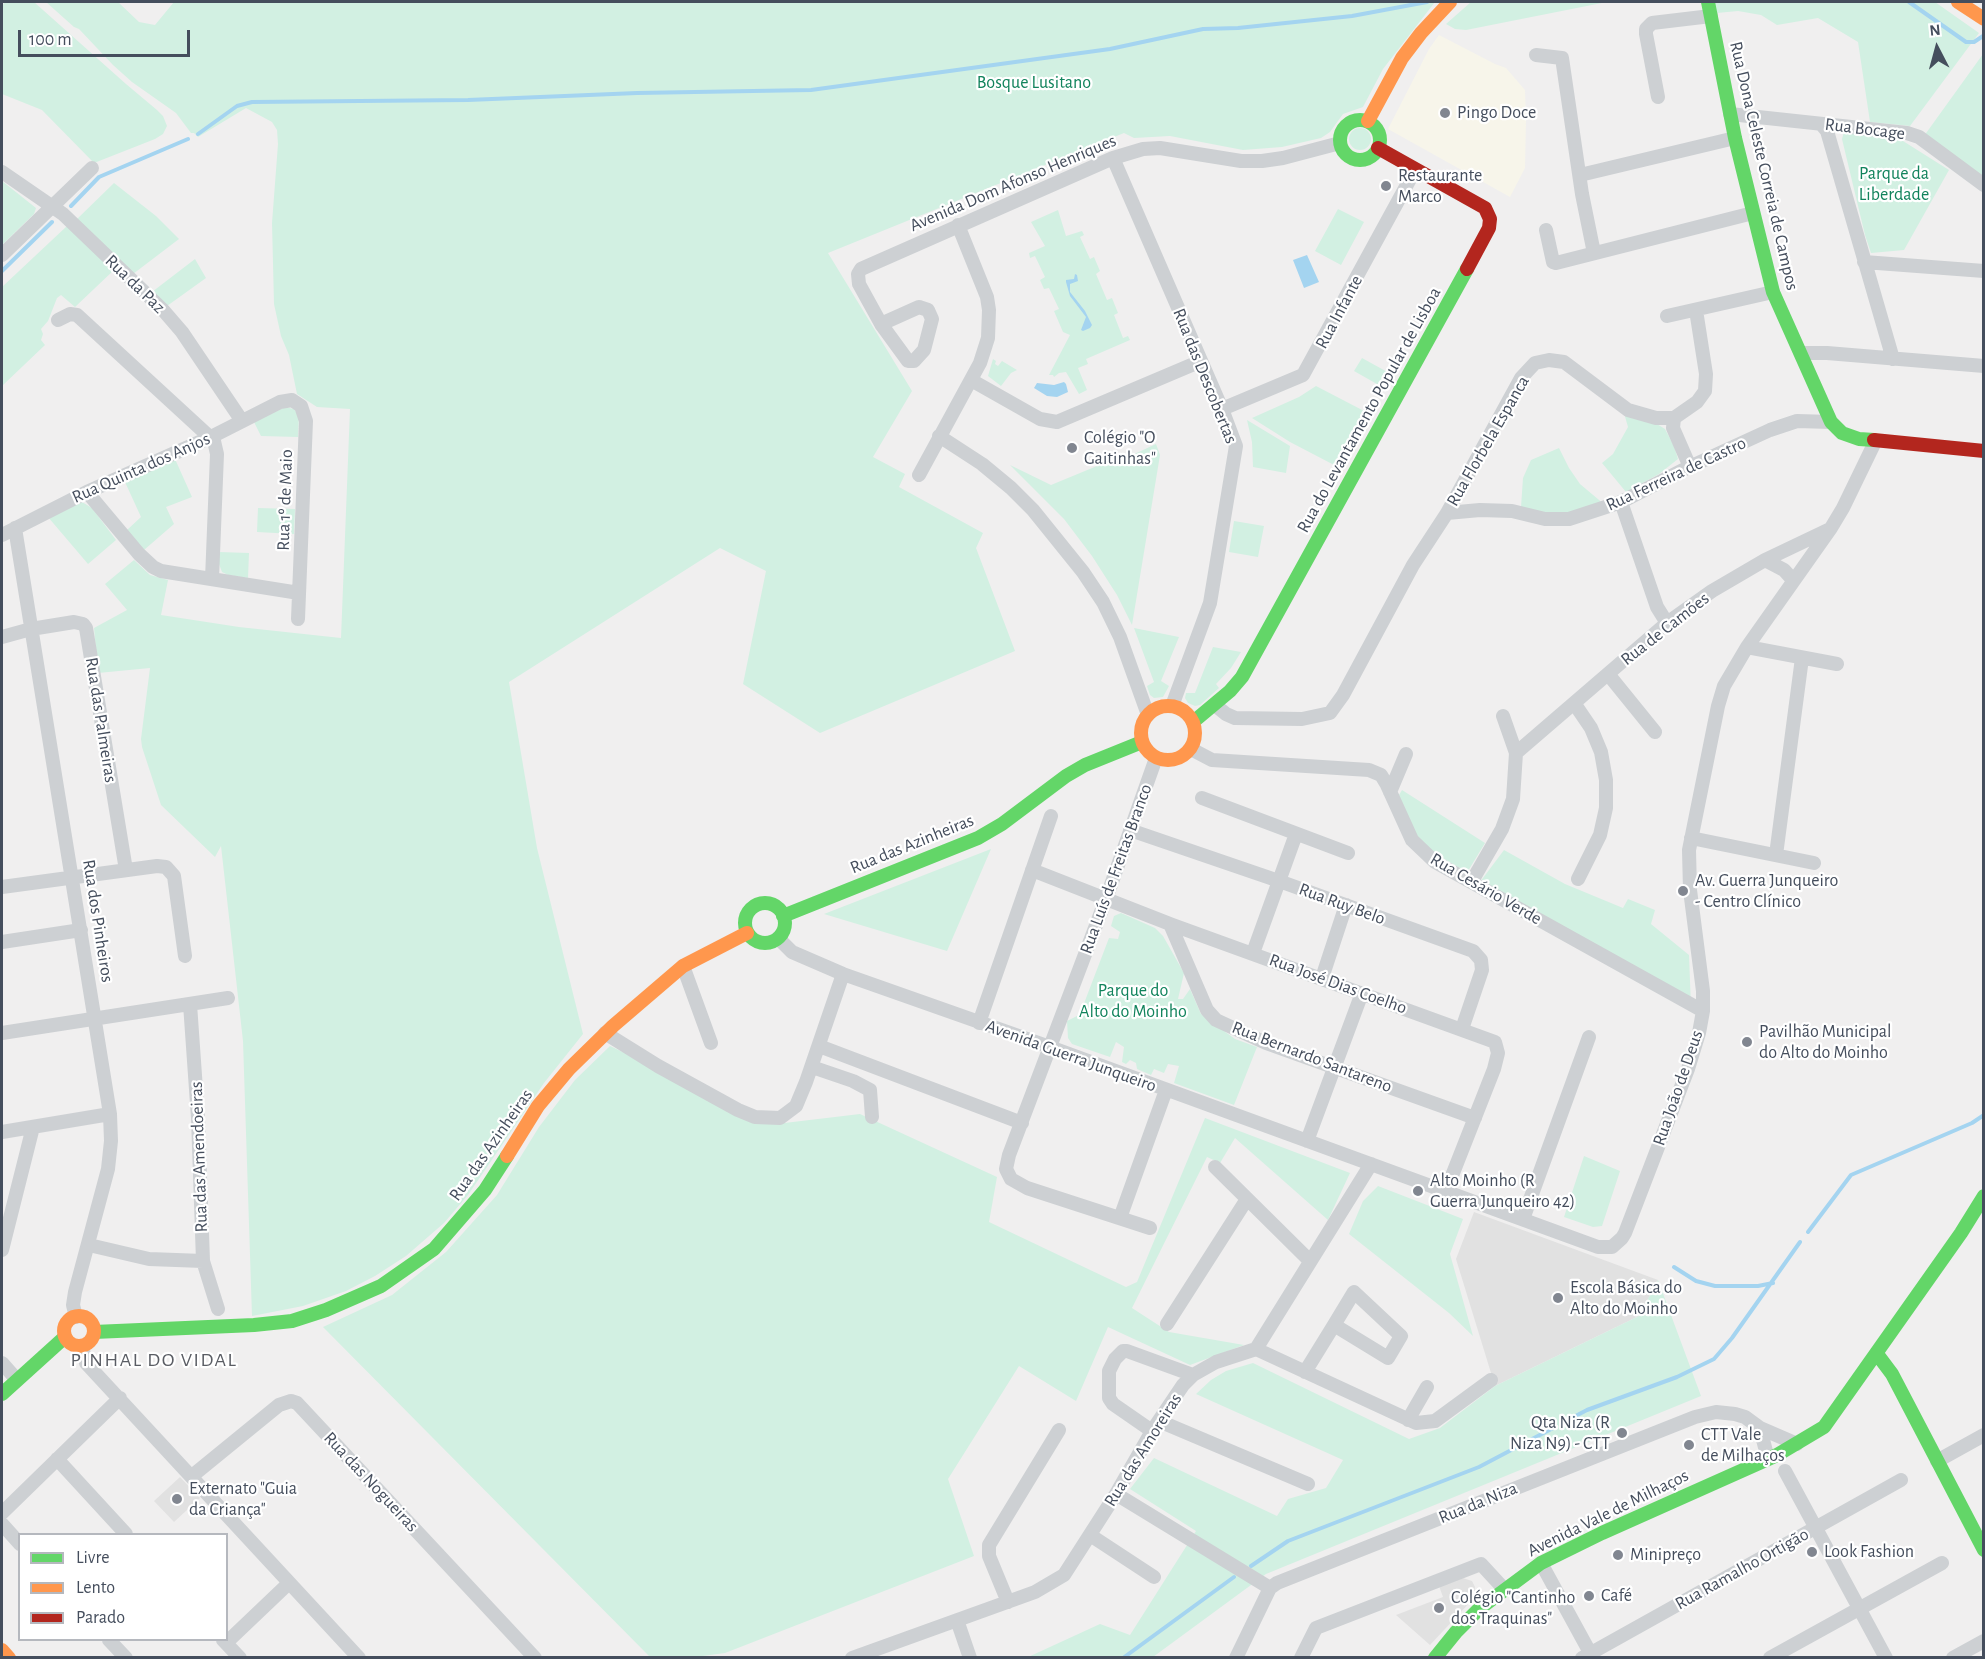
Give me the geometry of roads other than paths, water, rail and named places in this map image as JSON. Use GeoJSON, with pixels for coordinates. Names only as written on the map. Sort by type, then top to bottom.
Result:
{"type":"FeatureCollection","features":[{"type":"Feature","properties":{"kind":"main road"},"geometry":{"type":"LineString","coordinates":[[1368,122],[1402,58],[1421,33],[1450,2]]}},
{"type":"Feature","properties":{"kind":"main road","name":"Rua Dona Celeste Correia de Campos"},"geometry":{"type":"LineString","coordinates":[[1708,2],[1735,138],[1773,292],[1831,422]]}},
{"type":"Feature","properties":{"kind":"main road"},"geometry":{"type":"LineString","coordinates":[[1958,2],[1983,19]]}},
{"type":"Feature","properties":{"kind":"main road"},"geometry":{"type":"LineString","coordinates":[[1356,120],[1368,122],[1380,136],[1378,148],[1366,159],[1354,159],[1345,153],[1340,143],[1342,131],[1350,122],[1356,120]]}},
{"type":"Feature","properties":{"kind":"main road","name":"Rua do Levantamento Popular de Lisboa"},"geometry":{"type":"LineString","coordinates":[[1193,722],[1215,705],[1242,677],[1489,228],[1490,219],[1485,208],[1378,148]]}},
{"type":"Feature","properties":{"kind":"main road"},"geometry":{"type":"LineString","coordinates":[[1831,422],[1842,433],[1858,439],[1983,451]]}},
{"type":"Feature","properties":{"kind":"main road"},"geometry":{"type":"LineString","coordinates":[[1172,706],[1185,711],[1193,722],[1196,736],[1191,749],[1181,758],[1168,761],[1150,754],[1142,742],[1142,725],[1148,715],[1159,707],[1172,706]]}},
{"type":"Feature","properties":{"kind":"main road","name":"Rua das Azinheiras"},"geometry":{"type":"LineString","coordinates":[[783,916],[978,838],[1002,824],[1066,776],[1085,765],[1142,742]]}},
{"type":"Feature","properties":{"kind":"main road"},"geometry":{"type":"LineString","coordinates":[[759,904],[774,906],[783,916],[784,928],[778,938],[772,942],[758,942],[747,933],[745,919],[748,912],[759,904]]}},
{"type":"Feature","properties":{"kind":"main road","name":"Rua das Azinheiras"},"geometry":{"type":"LineString","coordinates":[[94,1332],[254,1326],[292,1321],[326,1310],[381,1286],[434,1249],[485,1190],[538,1106],[569,1069],[605,1033],[683,966],[747,933]]}},
{"type":"Feature","properties":{"kind":"main road","name":"Avenida Vale de Milhaços"},"geometry":{"type":"LineString","coordinates":[[1435,1658],[1479,1609],[1541,1563],[1592,1537],[1768,1459],[1824,1427],[1961,1233],[1983,1196]]}},
{"type":"Feature","properties":{"kind":"main road"},"geometry":{"type":"LineString","coordinates":[[2,1394],[65,1337],[66,1325],[75,1317],[86,1318],[93,1326],[94,1332],[90,1341],[82,1346],[72,1344],[65,1337]]}},
{"type":"Feature","properties":{"kind":"main road"},"geometry":{"type":"LineString","coordinates":[[1877,1354],[1892,1374],[1983,1550]]}},
{"type":"Feature","properties":{"kind":"main road"},"geometry":{"type":"LineString","coordinates":[[2,1650],[9,1658]]}},
{"type":"Feature","properties":{"kind":"street"},"geometry":{"type":"LineString","coordinates":[[1658,97],[1646,29],[1652,23],[1711,16]]}},
{"type":"Feature","properties":{"kind":"street"},"geometry":{"type":"LineString","coordinates":[[1536,55],[1562,58],[1594,252]]}},
{"type":"Feature","properties":{"kind":"street","name":"Rua Bocage"},"geometry":{"type":"LineString","coordinates":[[1730,114],[1907,133],[1919,137],[1983,185]]}},
{"type":"Feature","properties":{"kind":"street"},"geometry":{"type":"LineString","coordinates":[[1821,124],[1827,131],[1893,359]]}},
{"type":"Feature","properties":{"kind":"street"},"geometry":{"type":"LineString","coordinates":[[1832,152],[1834,135],[1838,130],[1847,127]]}},
{"type":"Feature","properties":{"kind":"street"},"geometry":{"type":"LineString","coordinates":[[1580,175],[1735,138]]}},
{"type":"Feature","properties":{"kind":"street","name":"Avenida Dom Afonso Henriques"},"geometry":{"type":"LineString","coordinates":[[881,324],[859,284],[858,274],[863,267],[1113,158],[1143,149],[1160,148],[1241,161],[1262,161],[1340,143]]}},
{"type":"Feature","properties":{"kind":"street","name":"Rua das Descobertas"},"geometry":{"type":"LineString","coordinates":[[1113,158],[1233,435],[1236,450],[1207,616],[1172,706]]}},
{"type":"Feature","properties":{"kind":"street"},"geometry":{"type":"LineString","coordinates":[[2,255],[92,168]]}},
{"type":"Feature","properties":{"kind":"street","name":"Rua Infante"},"geometry":{"type":"LineString","coordinates":[[1222,409],[1304,375],[1415,170]]}},
{"type":"Feature","properties":{"kind":"street","name":"Rua da Paz"},"geometry":{"type":"LineString","coordinates":[[2,172],[63,214],[172,320],[242,421]]}},
{"type":"Feature","properties":{"kind":"street"},"geometry":{"type":"LineString","coordinates":[[1546,230],[1553,262],[1556,263],[1753,213]]}},
{"type":"Feature","properties":{"kind":"street"},"geometry":{"type":"LineString","coordinates":[[919,475],[971,380],[987,343],[990,310],[983,286],[958,225]]}},
{"type":"Feature","properties":{"kind":"street"},"geometry":{"type":"LineString","coordinates":[[1864,262],[1983,271]]}},
{"type":"Feature","properties":{"kind":"street"},"geometry":{"type":"LineString","coordinates":[[1667,316],[1773,292]]}},
{"type":"Feature","properties":{"kind":"street"},"geometry":{"type":"LineString","coordinates":[[1690,467],[1673,428],[1674,418],[1696,402],[1705,391],[1706,374],[1696,310]]}},
{"type":"Feature","properties":{"kind":"street"},"geometry":{"type":"LineString","coordinates":[[58,320],[70,314],[77,315],[211,437],[216,445],[212,579]]}},
{"type":"Feature","properties":{"kind":"street"},"geometry":{"type":"LineString","coordinates":[[1801,353],[1827,353],[1983,366]]}},
{"type":"Feature","properties":{"kind":"street","name":"Rua Florbela Espanca"},"geometry":{"type":"LineString","coordinates":[[1447,513],[1521,378],[1535,363],[1549,360],[1564,362],[1628,410],[1656,418],[1674,418]]}},
{"type":"Feature","properties":{"kind":"street"},"geometry":{"type":"LineString","coordinates":[[971,380],[1040,419],[1054,422],[1201,361]]}},
{"type":"Feature","properties":{"kind":"street","name":"Rua 1º de Maio"},"geometry":{"type":"LineString","coordinates":[[280,402],[292,400],[301,406],[305,415],[298,619]]}},
{"type":"Feature","properties":{"kind":"street","name":"Rua Quinta dos Anjos"},"geometry":{"type":"LineString","coordinates":[[2,535],[87,492],[211,437],[280,402]]}},
{"type":"Feature","properties":{"kind":"street","name":"Rua Ferreira de Castro"},"geometry":{"type":"LineString","coordinates":[[1447,513],[1480,510],[1512,511],[1545,519],[1569,519],[1621,502],[1770,430],[1797,421],[1831,422]]}},
{"type":"Feature","properties":{"kind":"street"},"geometry":{"type":"LineString","coordinates":[[939,436],[973,458],[1011,488],[1034,510],[1083,572],[1120,637],[1148,715]]}},
{"type":"Feature","properties":{"kind":"street","name":"Rua João de Deus"},"geometry":{"type":"LineString","coordinates":[[1371,1164],[1598,1247],[1612,1246],[1622,1238],[1688,1069],[1699,1034],[1702,1011],[1702,976],[1689,885],[1690,838],[1724,686],[1747,647],[1831,528],[1875,442]]}},
{"type":"Feature","properties":{"kind":"street"},"geometry":{"type":"LineString","coordinates":[[87,492],[139,554],[153,567],[171,574],[299,593]]}},
{"type":"Feature","properties":{"kind":"street"},"geometry":{"type":"LineString","coordinates":[[1621,502],[1657,607],[1667,623]]}},
{"type":"Feature","properties":{"kind":"street"},"geometry":{"type":"LineString","coordinates":[[1215,705],[1235,718],[1302,719],[1330,713],[1343,695],[1413,565],[1447,513]]}},
{"type":"Feature","properties":{"kind":"street","name":"Rua dos Pinheiros"},"geometry":{"type":"LineString","coordinates":[[15,528],[110,1114],[111,1142],[108,1169],[75,1293],[73,1305],[75,1317]]}},
{"type":"Feature","properties":{"kind":"street","name":"Rua de Camões"},"geometry":{"type":"LineString","coordinates":[[1516,753],[1667,623],[1712,591],[1765,560],[1831,528]]}},
{"type":"Feature","properties":{"kind":"street"},"geometry":{"type":"LineString","coordinates":[[1765,560],[1784,570],[1793,580]]}},
{"type":"Feature","properties":{"kind":"street","name":"Rua das Palmeiras"},"geometry":{"type":"LineString","coordinates":[[31,629],[74,622],[83,624],[86,628],[126,870]]}},
{"type":"Feature","properties":{"kind":"street"},"geometry":{"type":"LineString","coordinates":[[2,638],[31,629]]}},
{"type":"Feature","properties":{"kind":"street"},"geometry":{"type":"LineString","coordinates":[[1747,647],[1837,664]]}},
{"type":"Feature","properties":{"kind":"street"},"geometry":{"type":"LineString","coordinates":[[1776,855],[1802,658]]}},
{"type":"Feature","properties":{"kind":"street"},"geometry":{"type":"LineString","coordinates":[[1608,674],[1655,732]]}},
{"type":"Feature","properties":{"kind":"street"},"geometry":{"type":"LineString","coordinates":[[1574,703],[1591,728],[1601,752],[1606,780],[1606,808],[1600,835],[1578,879]]}},
{"type":"Feature","properties":{"kind":"street"},"geometry":{"type":"LineString","coordinates":[[1472,881],[1502,829],[1514,799],[1516,753],[1503,716]]}},
{"type":"Feature","properties":{"kind":"street","name":"Rua Cesário Verde"},"geometry":{"type":"LineString","coordinates":[[1191,749],[1212,760],[1369,770],[1381,775],[1412,840],[1435,862],[1702,1011]]}},
{"type":"Feature","properties":{"kind":"street"},"geometry":{"type":"LineString","coordinates":[[1390,792],[1406,754]]}},
{"type":"Feature","properties":{"kind":"street","name":"Rua Luís de Freitas Branco"},"geometry":{"type":"LineString","coordinates":[[1150,1228],[1027,1188],[1011,1179],[1006,1169],[1156,758]]}},
{"type":"Feature","properties":{"kind":"street"},"geometry":{"type":"LineString","coordinates":[[1202,798],[1348,853]]}},
{"type":"Feature","properties":{"kind":"street"},"geometry":{"type":"LineString","coordinates":[[979,1023],[1051,816]]}},
{"type":"Feature","properties":{"kind":"street","name":"Rua Ruy Belo"},"geometry":{"type":"LineString","coordinates":[[1130,830],[1473,951],[1481,960],[1482,970],[1462,1029]]}},
{"type":"Feature","properties":{"kind":"street"},"geometry":{"type":"LineString","coordinates":[[1252,953],[1296,834]]}},
{"type":"Feature","properties":{"kind":"street"},"geometry":{"type":"LineString","coordinates":[[1690,838],[1814,863]]}},
{"type":"Feature","properties":{"kind":"street"},"geometry":{"type":"LineString","coordinates":[[2,887],[160,866],[168,868],[173,874],[185,956]]}},
{"type":"Feature","properties":{"kind":"street","name":"Rua José Dias Coelho"},"geometry":{"type":"LineString","coordinates":[[1032,870],[1170,924],[1495,1042],[1498,1047],[1494,1069],[1446,1191]]}},
{"type":"Feature","properties":{"kind":"street"},"geometry":{"type":"LineString","coordinates":[[1322,978],[1346,905]]}},
{"type":"Feature","properties":{"kind":"street","name":"Rua Bernardo Santareno"},"geometry":{"type":"LineString","coordinates":[[1170,924],[1207,1010],[1216,1020],[1266,1043],[1475,1118]]}},
{"type":"Feature","properties":{"kind":"street"},"geometry":{"type":"LineString","coordinates":[[2,942],[81,930]]}},
{"type":"Feature","properties":{"kind":"street","name":"Avenida Guerra Junqueiro"},"geometry":{"type":"LineString","coordinates":[[778,938],[792,952],[843,974],[1371,1164]]}},
{"type":"Feature","properties":{"kind":"street"},"geometry":{"type":"LineString","coordinates":[[683,966],[711,1043]]}},
{"type":"Feature","properties":{"kind":"street"},"geometry":{"type":"LineString","coordinates":[[605,1033],[658,1066],[738,1110],[755,1117],[780,1118],[796,1106],[807,1082],[843,974]]}},
{"type":"Feature","properties":{"kind":"street"},"geometry":{"type":"LineString","coordinates":[[1307,1141],[1362,993]]}},
{"type":"Feature","properties":{"kind":"street"},"geometry":{"type":"LineString","coordinates":[[2,1033],[228,998]]}},
{"type":"Feature","properties":{"kind":"street","name":"Rua das Amendoeiras"},"geometry":{"type":"LineString","coordinates":[[190,1004],[198,1118],[203,1261],[218,1308]]}},
{"type":"Feature","properties":{"kind":"street"},"geometry":{"type":"LineString","coordinates":[[1523,1219],[1589,1037]]}},
{"type":"Feature","properties":{"kind":"street"},"geometry":{"type":"LineString","coordinates":[[819,1046],[1022,1123]]}},
{"type":"Feature","properties":{"kind":"street"},"geometry":{"type":"LineString","coordinates":[[812,1067],[853,1081],[870,1090],[872,1117]]}},
{"type":"Feature","properties":{"kind":"street"},"geometry":{"type":"LineString","coordinates":[[1120,1218],[1166,1090]]}},
{"type":"Feature","properties":{"kind":"street"},"geometry":{"type":"LineString","coordinates":[[2,1132],[110,1114]]}},
{"type":"Feature","properties":{"kind":"street"},"geometry":{"type":"LineString","coordinates":[[2,1244],[33,1127]]}},
{"type":"Feature","properties":{"kind":"street"},"geometry":{"type":"LineString","coordinates":[[1371,1164],[1256,1349],[1420,1424],[1435,1421],[1491,1380]]}},
{"type":"Feature","properties":{"kind":"street"},"geometry":{"type":"LineString","coordinates":[[1215,1167],[1310,1261]]}},
{"type":"Feature","properties":{"kind":"street"},"geometry":{"type":"LineString","coordinates":[[1167,1324],[1247,1199]]}},
{"type":"Feature","properties":{"kind":"street"},"geometry":{"type":"LineString","coordinates":[[89,1245],[149,1259],[203,1261]]}},
{"type":"Feature","properties":{"kind":"street"},"geometry":{"type":"LineString","coordinates":[[1305,1372],[1354,1292],[1401,1336],[1388,1358],[1334,1325]]}},
{"type":"Feature","properties":{"kind":"street"},"geometry":{"type":"LineString","coordinates":[[82,1346],[86,1363],[359,1658]]}},
{"type":"Feature","properties":{"kind":"street","name":"Rua das Amoreiras"},"geometry":{"type":"LineString","coordinates":[[852,1658],[1035,1592],[1064,1575],[1183,1385],[1193,1375],[1216,1362],[1256,1349]]}},
{"type":"Feature","properties":{"kind":"street"},"geometry":{"type":"LineString","coordinates":[[1193,1375],[1123,1351],[1115,1359],[1109,1371],[1108,1398],[1113,1404],[1156,1426],[1308,1484]]}},
{"type":"Feature","properties":{"kind":"street"},"geometry":{"type":"LineString","coordinates":[[2,1363],[17,1380]]}},
{"type":"Feature","properties":{"kind":"street"},"geometry":{"type":"LineString","coordinates":[[1408,1420],[1427,1387]]}},
{"type":"Feature","properties":{"kind":"street"},"geometry":{"type":"LineString","coordinates":[[2,1513],[120,1398]]}},
{"type":"Feature","properties":{"kind":"street","name":"Rua das Nogueiras"},"geometry":{"type":"LineString","coordinates":[[192,1476],[279,1405],[291,1401],[297,1403],[535,1658]]}},
{"type":"Feature","properties":{"kind":"street","name":"Rua da Niza"},"geometry":{"type":"LineString","coordinates":[[1270,1588],[1285,1579],[1706,1413],[1726,1413],[1745,1418],[1760,1428],[1797,1444]]}},
{"type":"Feature","properties":{"kind":"street"},"geometry":{"type":"LineString","coordinates":[[1760,1428],[1768,1459]]}},
{"type":"Feature","properties":{"kind":"street"},"geometry":{"type":"LineString","coordinates":[[1008,1602],[989,1556],[989,1545],[1059,1431]]}},
{"type":"Feature","properties":{"kind":"street"},"geometry":{"type":"LineString","coordinates":[[1937,1461],[1983,1435]]}},
{"type":"Feature","properties":{"kind":"street"},"geometry":{"type":"LineString","coordinates":[[57,1459],[125,1533]]}},
{"type":"Feature","properties":{"kind":"street"},"geometry":{"type":"LineString","coordinates":[[1785,1471],[1887,1658]]}},
{"type":"Feature","properties":{"kind":"street","name":"Rua Ramalho Ortigão"},"geometry":{"type":"LineString","coordinates":[[1588,1656],[1901,1480]]}},
{"type":"Feature","properties":{"kind":"street"},"geometry":{"type":"LineString","coordinates":[[1116,1494],[1270,1588],[1236,1658]]}},
{"type":"Feature","properties":{"kind":"street"},"geometry":{"type":"LineString","coordinates":[[2,1524],[18,1542]]}},
{"type":"Feature","properties":{"kind":"street"},"geometry":{"type":"LineString","coordinates":[[1089,1535],[1154,1577]]}},
{"type":"Feature","properties":{"kind":"street"},"geometry":{"type":"LineString","coordinates":[[1541,1563],[1588,1656]]}},
{"type":"Feature","properties":{"kind":"street"},"geometry":{"type":"LineString","coordinates":[[1770,1658],[1942,1563]]}},
{"type":"Feature","properties":{"kind":"street"},"geometry":{"type":"LineString","coordinates":[[1301,1658],[1316,1628],[1481,1564],[1504,1589]]}},
{"type":"Feature","properties":{"kind":"street"},"geometry":{"type":"LineString","coordinates":[[228,1638],[289,1583]]}},
{"type":"Feature","properties":{"kind":"street"},"geometry":{"type":"LineString","coordinates":[[957,1620],[969,1658]]}},
{"type":"Feature","properties":{"kind":"street"},"geometry":{"type":"LineString","coordinates":[[110,1641],[126,1658]]}},
{"type":"Feature","properties":{"kind":"street"},"geometry":{"type":"LineString","coordinates":[[225,1641],[240,1658]]}},
{"type":"Feature","properties":{"kind":"street"},"geometry":{"type":"LineString","coordinates":[[1953,1658],[1983,1641]]}},
{"type":"Feature","properties":{"kind":"water"},"geometry":{"type":"Polygon","coordinates":[[[1307,255],[1319,282],[1304,288],[1293,260],[1307,255]]]}},
{"type":"Feature","properties":{"kind":"water"},"geometry":{"type":"Polygon","coordinates":[[[1075,274],[1078,281],[1070,284],[1070,292],[1085,311],[1092,325],[1083,331],[1081,330],[1086,317],[1070,296],[1066,282],[1066,280],[1074,279],[1075,274]]]}},
{"type":"Feature","properties":{"kind":"water"},"geometry":{"type":"Polygon","coordinates":[[[1064,382],[1068,392],[1057,397],[1047,396],[1034,388],[1037,383],[1054,385],[1064,382]]]}},
{"type":"Feature","properties":{"kind":"waterway"},"geometry":{"type":"LineString","coordinates":[[198,134],[237,106],[252,102],[468,100],[637,93],[811,90],[1110,49],[1203,29],[1238,28],[1352,16],[1427,2]]}},
{"type":"Feature","properties":{"kind":"waterway"},"geometry":{"type":"LineString","coordinates":[[1909,2],[1966,42],[1974,42],[1983,36]]}},
{"type":"Feature","properties":{"kind":"waterway"},"geometry":{"type":"LineString","coordinates":[[71,206],[99,177],[188,139]]}},
{"type":"Feature","properties":{"kind":"waterway"},"geometry":{"type":"LineString","coordinates":[[2,271],[52,222]]}},
{"type":"Feature","properties":{"kind":"waterway"},"geometry":{"type":"LineString","coordinates":[[1808,1232],[1851,1175],[1972,1123],[1984,1115]]}},
{"type":"Feature","properties":{"kind":"waterway"},"geometry":{"type":"LineString","coordinates":[[1566,1421],[1587,1410],[1677,1377],[1714,1359],[1732,1338],[1800,1242]]}},
{"type":"Feature","properties":{"kind":"waterway"},"geometry":{"type":"LineString","coordinates":[[1674,1267],[1696,1281],[1715,1286],[1758,1286],[1773,1283]]}},
{"type":"Feature","properties":{"kind":"waterway"},"geometry":{"type":"LineString","coordinates":[[1251,1566],[1288,1541],[1479,1467],[1555,1427]]}},
{"type":"Feature","properties":{"kind":"waterway"},"geometry":{"type":"LineString","coordinates":[[1123,1658],[1234,1577]]}},
{"type":"Feature","properties":{"kind":"place","name":"Pingo Doce"},"geometry":{"type":"Point","coordinates":[1445,113]}},
{"type":"Feature","properties":{"kind":"place","name":"Restaurante Marco"},"geometry":{"type":"Point","coordinates":[1386,186]}},
{"type":"Feature","properties":{"kind":"place","name":"Colégio \"O Gaitinhas\""},"geometry":{"type":"Point","coordinates":[1072,448]}},
{"type":"Feature","properties":{"kind":"place","name":"Av. Guerra Junqueiro - Centro Clínico"},"geometry":{"type":"Point","coordinates":[1683,891]}},
{"type":"Feature","properties":{"kind":"place","name":"Pavilhão Municipal do Alto do Moinho"},"geometry":{"type":"Point","coordinates":[1747,1042]}},
{"type":"Feature","properties":{"kind":"place","name":"Alto Moinho (R Guerra Junqueiro 42)"},"geometry":{"type":"Point","coordinates":[1418,1191]}},
{"type":"Feature","properties":{"kind":"place","name":"Escola Básica do Alto do Moinho"},"geometry":{"type":"Point","coordinates":[1558,1298]}},
{"type":"Feature","properties":{"kind":"place","name":"Qta Niza (R Niza N9) - CTT"},"geometry":{"type":"Point","coordinates":[1622,1433]}},
{"type":"Feature","properties":{"kind":"place","name":"CTT Vale de Milhaços"},"geometry":{"type":"Point","coordinates":[1689,1445]}},
{"type":"Feature","properties":{"kind":"place","name":"Externato \"Guia da Criança\""},"geometry":{"type":"Point","coordinates":[177,1499]}},
{"type":"Feature","properties":{"kind":"place","name":"Look Fashion"},"geometry":{"type":"Point","coordinates":[1812,1552]}},
{"type":"Feature","properties":{"kind":"place","name":"Minipreço"},"geometry":{"type":"Point","coordinates":[1618,1555]}},
{"type":"Feature","properties":{"kind":"place","name":"Café"},"geometry":{"type":"Point","coordinates":[1589,1596]}},
{"type":"Feature","properties":{"kind":"place","name":"Colégio \"Cantinho dos Traquinas\""},"geometry":{"type":"Point","coordinates":[1439,1608]}},
{"type":"Feature","properties":{"kind":"district","name":"PINHAL DO VIDAL"},"geometry":{"type":"Point","coordinates":[154,1360]}},
{"type":"Feature","properties":{"kind":"park label","name":"Bosque Lusitano"},"geometry":{"type":"Point","coordinates":[1034,83]}},
{"type":"Feature","properties":{"kind":"park label","name":"Parque da Liberdade"},"geometry":{"type":"Point","coordinates":[1894,184]}},
{"type":"Feature","properties":{"kind":"park label","name":"Parque do Alto do Moinho"},"geometry":{"type":"Point","coordinates":[1133,1001]}}]}
